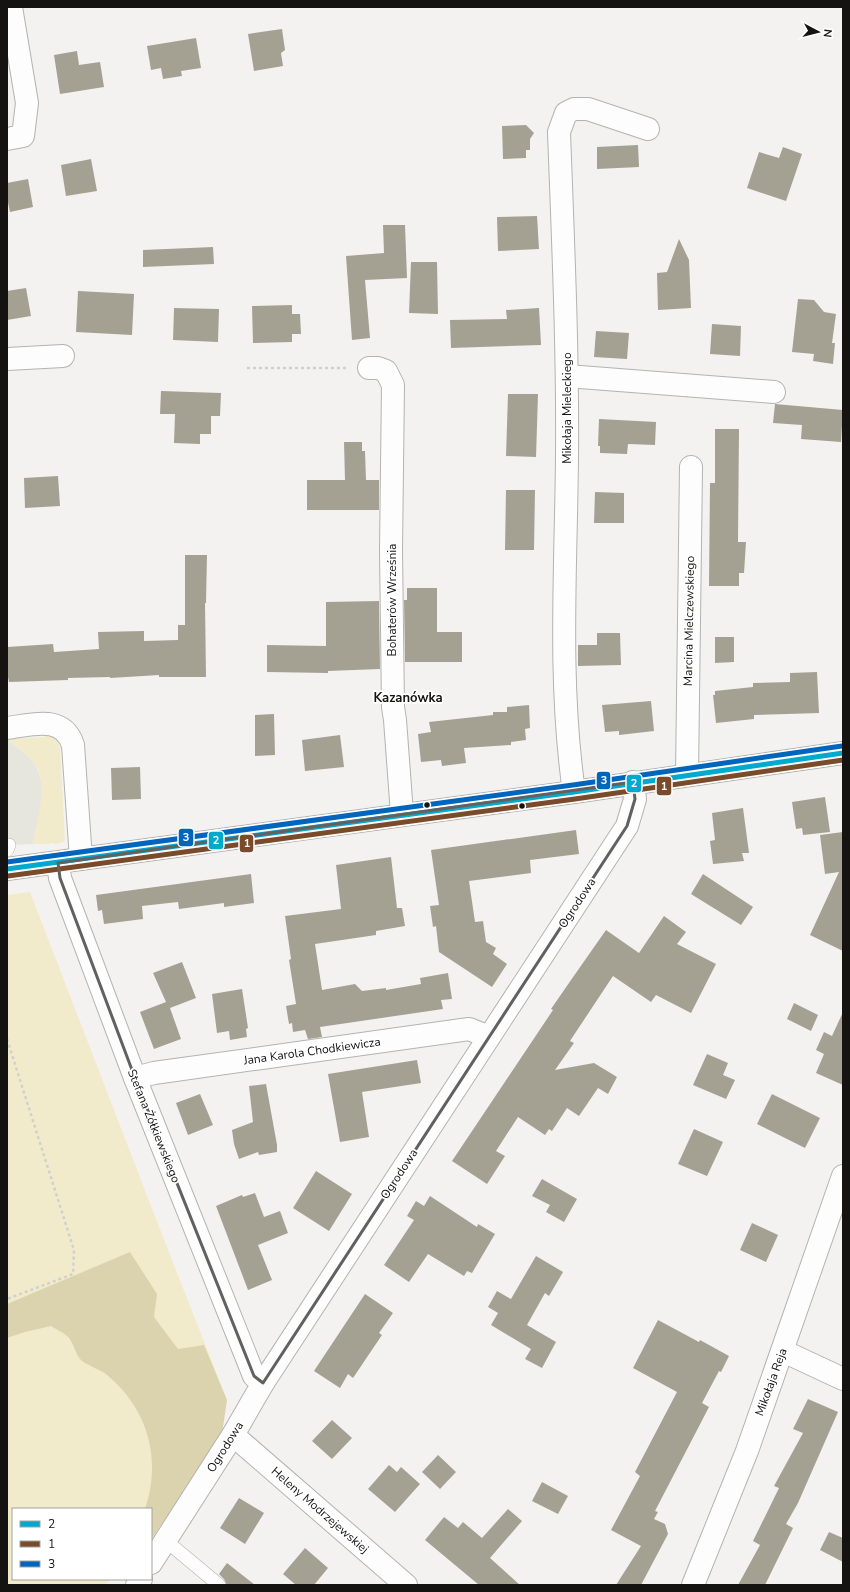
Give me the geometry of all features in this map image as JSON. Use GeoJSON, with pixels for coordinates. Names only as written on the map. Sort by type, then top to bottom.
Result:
{"type":"FeatureCollection","features":[{"type":"Feature","properties":{"kind":"street"},"geometry":{"type":"LineString","coordinates":[[11,7],[27,104],[15,137]]}},
{"type":"Feature","properties":{"kind":"street","name":"Mikołaja Mieleckiego"},"geometry":{"type":"LineString","coordinates":[[574,792],[565,692],[563,638],[567,376],[559,132],[566,113],[574,108],[588,109],[648,129]]}},
{"type":"Feature","properties":{"kind":"street"},"geometry":{"type":"LineString","coordinates":[[7,359],[63,356]]}},
{"type":"Feature","properties":{"kind":"street","name":"Bohaterów Września"},"geometry":{"type":"LineString","coordinates":[[369,368],[378,368],[386,371],[393,385],[391,551],[392,706],[396,720],[402,814]]}},
{"type":"Feature","properties":{"kind":"street"},"geometry":{"type":"LineString","coordinates":[[567,376],[774,392]]}},
{"type":"Feature","properties":{"kind":"street","name":"Marcina Mielczewskiego"},"geometry":{"type":"LineString","coordinates":[[687,775],[691,467]]}},
{"type":"Feature","properties":{"kind":"street"},"geometry":{"type":"LineString","coordinates":[[7,728],[54,724],[60,726],[70,736],[73,745],[81,859]]}},
{"type":"Feature","properties":{"kind":"street"},"geometry":{"type":"LineString","coordinates":[[8,858],[58,862],[402,814],[574,792],[633,782],[843,753]]}},
{"type":"Feature","properties":{"kind":"street","name":"Ogrodowa"},"geometry":{"type":"LineString","coordinates":[[152,1561],[233,1435],[263,1383],[627,826],[635,799],[633,782]]}},
{"type":"Feature","properties":{"kind":"street","name":"Stefana Żółkiewskiego"},"geometry":{"type":"LineString","coordinates":[[58,862],[60,878],[135,1078],[254,1376],[263,1383]]}},
{"type":"Feature","properties":{"kind":"street","name":"Jana Karola Chodkiewicza"},"geometry":{"type":"LineString","coordinates":[[135,1078],[154,1073],[469,1029],[489,1037]]}},
{"type":"Feature","properties":{"kind":"street","name":"Mikołaja Reja"},"geometry":{"type":"LineString","coordinates":[[693,1585],[747,1452],[843,1176]]}},
{"type":"Feature","properties":{"kind":"street"},"geometry":{"type":"LineString","coordinates":[[783,1351],[843,1380]]}},
{"type":"Feature","properties":{"kind":"street","name":"Heleny Modrzejewskiej"},"geometry":{"type":"LineString","coordinates":[[233,1435],[406,1585]]}},
{"type":"Feature","properties":{"kind":"lane"},"geometry":{"type":"LineString","coordinates":[[165,1540],[219,1585]]}},
{"type":"Feature","properties":{"kind":"path"},"geometry":{"type":"LineString","coordinates":[[247,368],[369,368]]}},
{"type":"Feature","properties":{"kind":"path"},"geometry":{"type":"LineString","coordinates":[[7,1040],[74,1250],[73,1274],[7,1299]]}},
{"type":"Feature","properties":{"kind":"highlighted area"},"geometry":{"type":"Polygon","coordinates":[[[633,782],[635,799],[627,826],[263,1383],[254,1376],[135,1078],[60,878],[58,863],[633,782]]]}},
{"type":"Feature","properties":{"kind":"shaded area"},"geometry":{"type":"Polygon","coordinates":[[[47,735],[56,738],[60,748],[65,839],[63,842],[55,844],[33,844],[41,800],[40,778],[37,768],[31,759],[7,739],[44,737],[47,735]]]}},
{"type":"Feature","properties":{"kind":"shaded area"},"geometry":{"type":"Polygon","coordinates":[[[7,739],[32,760],[42,782],[42,800],[33,844],[7,845],[7,739]]]}},
{"type":"Feature","properties":{"kind":"shaded area"},"geometry":{"type":"Polygon","coordinates":[[[30,892],[227,1400],[152,1538],[152,1508],[12,1508],[12,1580],[109,1580],[106,1585],[7,1585],[7,895],[30,892]]]}},
{"type":"Feature","properties":{"kind":"shaded area"},"geometry":{"type":"Polygon","coordinates":[[[130,1252],[157,1294],[154,1317],[178,1349],[204,1345],[227,1400],[222,1434],[152,1539],[152,1508],[145,1508],[150,1490],[152,1472],[151,1454],[148,1436],[142,1419],[133,1403],[121,1388],[107,1375],[80,1359],[69,1338],[51,1326],[7,1338],[7,1304],[130,1252]]]}},
{"type":"Feature","properties":{"kind":"building"},"geometry":{"type":"Polygon","coordinates":[[[282,29],[285,50],[281,53],[283,66],[254,71],[248,34],[282,29]]]}},
{"type":"Feature","properties":{"kind":"building"},"geometry":{"type":"Polygon","coordinates":[[[196,38],[201,68],[181,71],[182,76],[163,79],[161,68],[151,70],[147,46],[196,38]]]}},
{"type":"Feature","properties":{"kind":"building"},"geometry":{"type":"Polygon","coordinates":[[[77,51],[79,65],[100,62],[104,87],[60,94],[54,55],[77,51]]]}},
{"type":"Feature","properties":{"kind":"building"},"geometry":{"type":"Polygon","coordinates":[[[526,125],[534,133],[530,139],[530,150],[526,150],[526,158],[503,159],[502,126],[526,125]]]}},
{"type":"Feature","properties":{"kind":"building"},"geometry":{"type":"Polygon","coordinates":[[[638,145],[639,167],[597,169],[597,147],[638,145]]]}},
{"type":"Feature","properties":{"kind":"building"},"geometry":{"type":"Polygon","coordinates":[[[783,147],[802,154],[786,201],[747,188],[759,152],[779,158],[783,147]]]}},
{"type":"Feature","properties":{"kind":"building"},"geometry":{"type":"Polygon","coordinates":[[[91,159],[97,191],[66,196],[61,165],[91,159]]]}},
{"type":"Feature","properties":{"kind":"building"},"geometry":{"type":"Polygon","coordinates":[[[28,179],[33,207],[10,212],[7,198],[7,183],[28,179]]]}},
{"type":"Feature","properties":{"kind":"building"},"geometry":{"type":"Polygon","coordinates":[[[537,216],[539,249],[498,251],[497,217],[537,216]]]}},
{"type":"Feature","properties":{"kind":"building"},"geometry":{"type":"Polygon","coordinates":[[[383,225],[405,225],[407,278],[365,280],[370,338],[352,340],[346,256],[384,253],[383,225]]]}},
{"type":"Feature","properties":{"kind":"building"},"geometry":{"type":"Polygon","coordinates":[[[679,239],[689,260],[691,308],[658,310],[657,273],[667,272],[679,239]]]}},
{"type":"Feature","properties":{"kind":"building"},"geometry":{"type":"Polygon","coordinates":[[[213,247],[214,264],[143,267],[143,250],[213,247]]]}},
{"type":"Feature","properties":{"kind":"building"},"geometry":{"type":"Polygon","coordinates":[[[411,262],[437,262],[438,314],[409,313],[411,262]]]}},
{"type":"Feature","properties":{"kind":"building"},"geometry":{"type":"Polygon","coordinates":[[[26,288],[31,316],[7,320],[7,291],[26,288]]]}},
{"type":"Feature","properties":{"kind":"building"},"geometry":{"type":"Polygon","coordinates":[[[78,291],[134,294],[132,335],[76,332],[78,291]]]}},
{"type":"Feature","properties":{"kind":"building"},"geometry":{"type":"Polygon","coordinates":[[[798,299],[814,300],[824,312],[836,314],[832,343],[835,343],[833,364],[813,361],[814,354],[792,352],[798,299]]]}},
{"type":"Feature","properties":{"kind":"building"},"geometry":{"type":"Polygon","coordinates":[[[292,305],[292,314],[300,314],[301,334],[292,334],[292,342],[253,343],[252,306],[292,305]]]}},
{"type":"Feature","properties":{"kind":"building"},"geometry":{"type":"Polygon","coordinates":[[[174,308],[219,309],[218,342],[173,340],[174,308]]]}},
{"type":"Feature","properties":{"kind":"building"},"geometry":{"type":"Polygon","coordinates":[[[539,308],[541,345],[451,348],[450,320],[507,319],[506,310],[539,308]]]}},
{"type":"Feature","properties":{"kind":"building"},"geometry":{"type":"Polygon","coordinates":[[[712,324],[741,326],[740,356],[710,354],[712,324]]]}},
{"type":"Feature","properties":{"kind":"building"},"geometry":{"type":"Polygon","coordinates":[[[596,331],[629,333],[627,359],[594,357],[596,331]]]}},
{"type":"Feature","properties":{"kind":"building"},"geometry":{"type":"Polygon","coordinates":[[[161,391],[221,393],[220,416],[211,416],[211,434],[200,434],[200,444],[174,443],[175,414],[160,414],[161,391]]]}},
{"type":"Feature","properties":{"kind":"building"},"geometry":{"type":"Polygon","coordinates":[[[508,394],[538,394],[536,457],[506,456],[508,394]]]}},
{"type":"Feature","properties":{"kind":"building"},"geometry":{"type":"Polygon","coordinates":[[[775,404],[843,410],[841,442],[801,439],[802,425],[773,423],[775,404]]]}},
{"type":"Feature","properties":{"kind":"building"},"geometry":{"type":"Polygon","coordinates":[[[599,419],[656,422],[655,445],[628,444],[627,454],[600,453],[600,446],[598,446],[599,419]]]}},
{"type":"Feature","properties":{"kind":"building"},"geometry":{"type":"Polygon","coordinates":[[[715,429],[739,429],[738,542],[746,542],[744,573],[739,573],[739,586],[709,586],[710,483],[715,483],[715,429]]]}},
{"type":"Feature","properties":{"kind":"building"},"geometry":{"type":"Polygon","coordinates":[[[344,442],[362,442],[362,451],[365,451],[366,480],[379,480],[379,510],[307,510],[307,480],[345,480],[344,442]]]}},
{"type":"Feature","properties":{"kind":"building"},"geometry":{"type":"Polygon","coordinates":[[[58,476],[60,506],[25,508],[24,478],[58,476]]]}},
{"type":"Feature","properties":{"kind":"building"},"geometry":{"type":"Polygon","coordinates":[[[506,490],[535,490],[534,550],[505,550],[506,490]]]}},
{"type":"Feature","properties":{"kind":"building"},"geometry":{"type":"Polygon","coordinates":[[[595,492],[624,493],[624,523],[594,523],[595,492]]]}},
{"type":"Feature","properties":{"kind":"building"},"geometry":{"type":"Polygon","coordinates":[[[185,555],[207,555],[205,603],[206,677],[159,677],[159,675],[110,678],[68,678],[68,680],[9,682],[7,677],[7,647],[53,644],[54,652],[99,649],[98,632],[144,631],[144,641],[178,640],[178,625],[185,625],[185,555]]]}},
{"type":"Feature","properties":{"kind":"building"},"geometry":{"type":"Polygon","coordinates":[[[407,588],[437,588],[437,632],[462,632],[462,662],[405,662],[404,600],[407,600],[407,588]]]}},
{"type":"Feature","properties":{"kind":"building"},"geometry":{"type":"Polygon","coordinates":[[[379,601],[380,669],[328,671],[328,673],[267,672],[267,645],[326,646],[326,602],[379,601]]]}},
{"type":"Feature","properties":{"kind":"building"},"geometry":{"type":"Polygon","coordinates":[[[597,633],[620,633],[621,665],[578,666],[578,645],[597,645],[597,633]]]}},
{"type":"Feature","properties":{"kind":"building"},"geometry":{"type":"Polygon","coordinates":[[[715,637],[734,637],[734,662],[715,663],[715,637]]]}},
{"type":"Feature","properties":{"kind":"building"},"geometry":{"type":"Polygon","coordinates":[[[817,672],[819,713],[754,715],[754,719],[716,723],[713,695],[715,695],[715,691],[753,687],[753,683],[790,682],[790,673],[817,672]]]}},
{"type":"Feature","properties":{"kind":"building"},"geometry":{"type":"Polygon","coordinates":[[[651,701],[654,731],[619,735],[619,731],[605,732],[602,705],[651,701]]]}},
{"type":"Feature","properties":{"kind":"building"},"geometry":{"type":"Polygon","coordinates":[[[529,705],[530,728],[525,729],[526,740],[511,742],[511,745],[464,748],[466,763],[442,766],[441,760],[421,762],[418,734],[431,732],[429,722],[493,715],[493,712],[507,712],[507,707],[529,705]]]}},
{"type":"Feature","properties":{"kind":"building"},"geometry":{"type":"Polygon","coordinates":[[[274,714],[275,755],[255,756],[255,715],[274,714]]]}},
{"type":"Feature","properties":{"kind":"building"},"geometry":{"type":"Polygon","coordinates":[[[340,735],[344,767],[305,771],[302,740],[340,735]]]}},
{"type":"Feature","properties":{"kind":"building"},"geometry":{"type":"Polygon","coordinates":[[[140,767],[141,799],[112,800],[111,768],[140,767]]]}},
{"type":"Feature","properties":{"kind":"building"},"geometry":{"type":"Polygon","coordinates":[[[825,797],[830,832],[803,835],[802,828],[796,829],[792,802],[825,797]]]}},
{"type":"Feature","properties":{"kind":"building"},"geometry":{"type":"Polygon","coordinates":[[[743,808],[749,853],[742,853],[744,861],[713,864],[710,841],[715,840],[712,813],[743,808]]]}},
{"type":"Feature","properties":{"kind":"building"},"geometry":{"type":"Polygon","coordinates":[[[576,830],[579,854],[530,860],[531,873],[469,881],[475,922],[483,921],[486,942],[496,948],[493,954],[507,964],[492,987],[439,952],[436,926],[433,927],[430,906],[439,905],[431,850],[576,830]]]}},
{"type":"Feature","properties":{"kind":"building"},"geometry":{"type":"Polygon","coordinates":[[[843,832],[843,951],[810,935],[839,872],[825,874],[820,835],[843,832]]]}},
{"type":"Feature","properties":{"kind":"building"},"geometry":{"type":"Polygon","coordinates":[[[391,857],[397,908],[402,908],[405,926],[376,931],[376,935],[315,944],[322,990],[355,984],[362,991],[386,988],[386,990],[421,984],[420,978],[448,973],[452,999],[441,1000],[443,1009],[320,1027],[322,1037],[308,1039],[305,1030],[293,1032],[292,1023],[289,1024],[286,1006],[296,1004],[289,960],[291,959],[285,916],[341,909],[336,865],[391,857]]]}},
{"type":"Feature","properties":{"kind":"building"},"geometry":{"type":"Polygon","coordinates":[[[251,874],[254,903],[224,907],[224,903],[179,909],[178,902],[142,906],[143,919],[104,924],[102,910],[98,911],[96,895],[251,874]]]}},
{"type":"Feature","properties":{"kind":"building"},"geometry":{"type":"Polygon","coordinates":[[[703,874],[753,907],[741,925],[691,894],[703,874]]]}},
{"type":"Feature","properties":{"kind":"building"},"geometry":{"type":"Polygon","coordinates":[[[664,916],[686,932],[677,944],[716,964],[691,1013],[656,995],[651,1002],[613,976],[570,1041],[574,1043],[555,1070],[594,1063],[617,1077],[608,1094],[598,1088],[579,1116],[567,1108],[552,1131],[549,1129],[545,1135],[518,1117],[496,1151],[505,1156],[487,1184],[452,1161],[553,1010],[551,1009],[606,930],[639,953],[664,916]]]}},
{"type":"Feature","properties":{"kind":"building"},"geometry":{"type":"Polygon","coordinates":[[[182,962],[196,998],[170,1008],[181,1039],[154,1049],[140,1012],[166,1002],[153,973],[182,962]]]}},
{"type":"Feature","properties":{"kind":"building"},"geometry":{"type":"Polygon","coordinates":[[[242,989],[248,1028],[246,1029],[247,1037],[230,1040],[229,1031],[217,1033],[212,994],[242,989]]]}},
{"type":"Feature","properties":{"kind":"building"},"geometry":{"type":"Polygon","coordinates":[[[794,1003],[818,1015],[811,1031],[787,1019],[794,1003]]]}},
{"type":"Feature","properties":{"kind":"building"},"geometry":{"type":"Polygon","coordinates":[[[843,1012],[843,1085],[816,1073],[824,1054],[816,1050],[824,1032],[832,1036],[843,1012]]]}},
{"type":"Feature","properties":{"kind":"building"},"geometry":{"type":"Polygon","coordinates":[[[707,1054],[728,1063],[723,1075],[735,1080],[726,1099],[693,1085],[707,1054]]]}},
{"type":"Feature","properties":{"kind":"building"},"geometry":{"type":"Polygon","coordinates":[[[417,1060],[421,1083],[362,1092],[369,1137],[340,1142],[328,1074],[417,1060]]]}},
{"type":"Feature","properties":{"kind":"building"},"geometry":{"type":"Polygon","coordinates":[[[266,1084],[277,1152],[259,1155],[258,1152],[239,1159],[234,1144],[232,1130],[253,1122],[249,1086],[266,1084]]]}},
{"type":"Feature","properties":{"kind":"building"},"geometry":{"type":"Polygon","coordinates":[[[200,1094],[213,1125],[188,1135],[176,1103],[200,1094]]]}},
{"type":"Feature","properties":{"kind":"building"},"geometry":{"type":"Polygon","coordinates":[[[772,1094],[820,1118],[805,1148],[757,1124],[772,1094]]]}},
{"type":"Feature","properties":{"kind":"building"},"geometry":{"type":"Polygon","coordinates":[[[694,1129],[723,1142],[707,1176],[678,1164],[694,1129]]]}},
{"type":"Feature","properties":{"kind":"building"},"geometry":{"type":"Polygon","coordinates":[[[316,1171],[352,1194],[329,1231],[293,1208],[316,1171]]]}},
{"type":"Feature","properties":{"kind":"building"},"geometry":{"type":"Polygon","coordinates":[[[542,1179],[577,1199],[564,1222],[546,1212],[550,1205],[532,1196],[542,1179]]]}},
{"type":"Feature","properties":{"kind":"building"},"geometry":{"type":"Polygon","coordinates":[[[255,1193],[264,1217],[280,1211],[288,1233],[258,1245],[272,1280],[248,1290],[216,1206],[242,1195],[243,1197],[255,1193]]]}},
{"type":"Feature","properties":{"kind":"building"},"geometry":{"type":"Polygon","coordinates":[[[430,1196],[477,1227],[478,1224],[495,1234],[472,1273],[467,1271],[464,1276],[428,1254],[409,1282],[384,1265],[414,1220],[407,1216],[416,1201],[424,1206],[430,1196]]]}},
{"type":"Feature","properties":{"kind":"building"},"geometry":{"type":"Polygon","coordinates":[[[752,1223],[778,1235],[766,1262],[740,1250],[752,1223]]]}},
{"type":"Feature","properties":{"kind":"building"},"geometry":{"type":"Polygon","coordinates":[[[536,1256],[563,1272],[549,1296],[545,1293],[527,1325],[556,1342],[542,1368],[525,1359],[531,1349],[491,1325],[498,1313],[488,1307],[497,1291],[511,1299],[536,1256]]]}},
{"type":"Feature","properties":{"kind":"building"},"geometry":{"type":"Polygon","coordinates":[[[365,1294],[393,1313],[379,1333],[382,1335],[353,1378],[348,1374],[340,1388],[314,1371],[365,1294]]]}},
{"type":"Feature","properties":{"kind":"building"},"geometry":{"type":"Polygon","coordinates":[[[658,1320],[729,1356],[702,1403],[709,1407],[655,1511],[658,1512],[654,1519],[665,1524],[668,1534],[641,1585],[616,1585],[641,1546],[611,1530],[640,1476],[635,1472],[677,1392],[633,1368],[658,1320]]]}},
{"type":"Feature","properties":{"kind":"building"},"geometry":{"type":"Polygon","coordinates":[[[808,1399],[838,1412],[798,1503],[786,1524],[793,1528],[765,1585],[738,1585],[760,1545],[753,1541],[779,1488],[774,1486],[803,1433],[793,1429],[808,1399]]]}},
{"type":"Feature","properties":{"kind":"building"},"geometry":{"type":"Polygon","coordinates":[[[332,1420],[352,1438],[332,1459],[312,1441],[332,1420]]]}},
{"type":"Feature","properties":{"kind":"building"},"geometry":{"type":"Polygon","coordinates":[[[438,1455],[456,1472],[440,1489],[422,1472],[438,1455]]]}},
{"type":"Feature","properties":{"kind":"building"},"geometry":{"type":"Polygon","coordinates":[[[389,1465],[397,1472],[401,1467],[420,1484],[395,1512],[368,1489],[389,1465]]]}},
{"type":"Feature","properties":{"kind":"building"},"geometry":{"type":"Polygon","coordinates":[[[542,1482],[568,1496],[558,1514],[532,1501],[542,1482]]]}},
{"type":"Feature","properties":{"kind":"building"},"geometry":{"type":"Polygon","coordinates":[[[239,1498],[264,1513],[245,1544],[220,1528],[239,1498]]]}},
{"type":"Feature","properties":{"kind":"building"},"geometry":{"type":"Polygon","coordinates":[[[508,1509],[522,1521],[490,1558],[520,1585],[479,1585],[425,1540],[444,1517],[458,1528],[463,1522],[482,1538],[508,1509]]]}},
{"type":"Feature","properties":{"kind":"building"},"geometry":{"type":"Polygon","coordinates":[[[829,1532],[843,1538],[843,1562],[820,1550],[829,1532]]]}},
{"type":"Feature","properties":{"kind":"building"},"geometry":{"type":"Polygon","coordinates":[[[305,1548],[328,1568],[314,1585],[296,1585],[283,1574],[305,1548]]]}},
{"type":"Feature","properties":{"kind":"building"},"geometry":{"type":"Polygon","coordinates":[[[227,1563],[255,1585],[227,1585],[219,1574],[227,1563]]]}},
{"type":"Feature","properties":{"kind":"transit line","name":"3"},"geometry":{"type":"LineString","coordinates":[[7,862],[573,785],[842,746]]}},
{"type":"Feature","properties":{"kind":"transit line","name":"2"},"geometry":{"type":"LineString","coordinates":[[7,869],[574,792],[843,753]]}},
{"type":"Feature","properties":{"kind":"transit line","name":"1"},"geometry":{"type":"LineString","coordinates":[[8,876],[575,799],[843,760]]}},
{"type":"Feature","properties":{"kind":"district","name":"Kazanówka"},"geometry":{"type":"Point","coordinates":[408,697]}}]}
